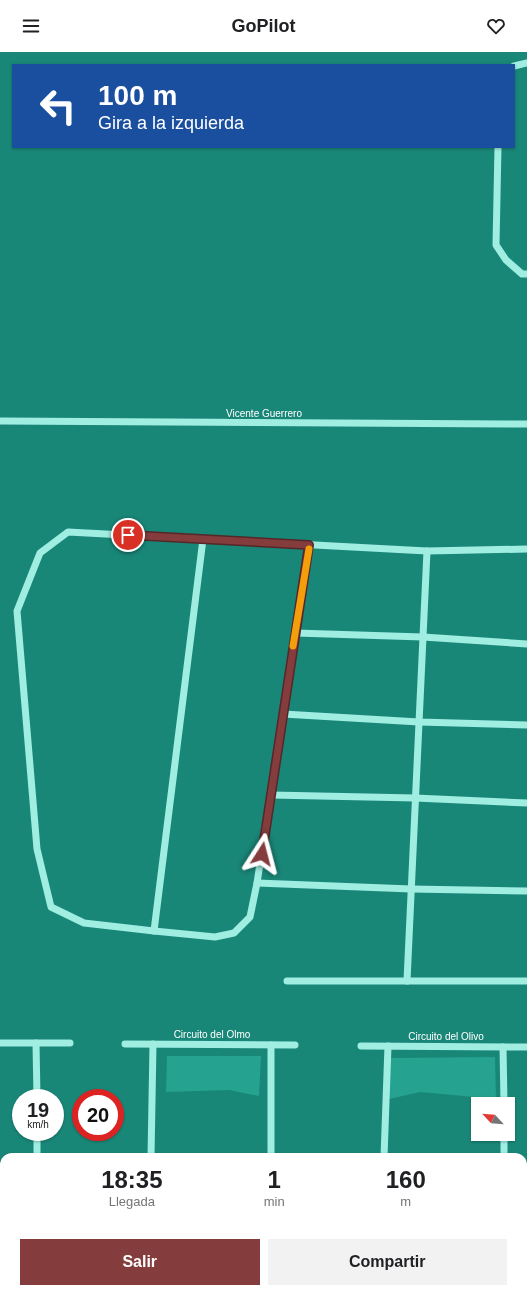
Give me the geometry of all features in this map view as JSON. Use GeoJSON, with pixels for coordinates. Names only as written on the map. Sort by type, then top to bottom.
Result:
{"type":"FeatureCollection","features":[{"type":"Feature","properties":{"kind":"street"},"geometry":{"type":"LineString","coordinates":[[515,66],[527,63]]}},
{"type":"Feature","properties":{"kind":"street"},"geometry":{"type":"LineString","coordinates":[[498,148],[496,245],[506,260],[522,274],[527,274]]}},
{"type":"Feature","properties":{"kind":"street","name":"Vicente Guerrero"},"geometry":{"type":"LineString","coordinates":[[0,422],[527,424]]}},
{"type":"Feature","properties":{"kind":"street"},"geometry":{"type":"LineString","coordinates":[[309,545],[271,795],[250,918],[234,933],[215,937],[84,923],[51,907],[37,848],[17,611],[40,553],[68,532],[427,551],[527,549]]}},
{"type":"Feature","properties":{"kind":"street"},"geometry":{"type":"LineString","coordinates":[[154,931],[203,539]]}},
{"type":"Feature","properties":{"kind":"street"},"geometry":{"type":"LineString","coordinates":[[407,981],[427,551]]}},
{"type":"Feature","properties":{"kind":"street"},"geometry":{"type":"LineString","coordinates":[[295,633],[423,637],[527,644]]}},
{"type":"Feature","properties":{"kind":"street"},"geometry":{"type":"LineString","coordinates":[[283,714],[419,722],[527,725]]}},
{"type":"Feature","properties":{"kind":"street"},"geometry":{"type":"LineString","coordinates":[[271,795],[415,798],[527,803]]}},
{"type":"Feature","properties":{"kind":"street"},"geometry":{"type":"LineString","coordinates":[[257,883],[411,889],[527,891]]}},
{"type":"Feature","properties":{"kind":"street"},"geometry":{"type":"LineString","coordinates":[[287,981],[527,981]]}},
{"type":"Feature","properties":{"kind":"street"},"geometry":{"type":"LineString","coordinates":[[0,1042],[70,1043]]}},
{"type":"Feature","properties":{"kind":"street"},"geometry":{"type":"LineString","coordinates":[[36,1043],[37,1089]]}},
{"type":"Feature","properties":{"kind":"street","name":"Circuito del Olmo"},"geometry":{"type":"LineString","coordinates":[[125,1044],[295,1045]]}},
{"type":"Feature","properties":{"kind":"street"},"geometry":{"type":"LineString","coordinates":[[152,1153],[153,1044]]}},
{"type":"Feature","properties":{"kind":"street"},"geometry":{"type":"LineString","coordinates":[[270,1153],[271,1045]]}},
{"type":"Feature","properties":{"kind":"street","name":"Circuito del Olivo"},"geometry":{"type":"LineString","coordinates":[[361,1046],[527,1047]]}},
{"type":"Feature","properties":{"kind":"street"},"geometry":{"type":"LineString","coordinates":[[384,1153],[388,1046]]}},
{"type":"Feature","properties":{"kind":"street"},"geometry":{"type":"LineString","coordinates":[[504,1047],[504,1097]]}},
{"type":"Feature","properties":{"kind":"street"},"geometry":{"type":"LineString","coordinates":[[37,1141],[37,1153]]}},
{"type":"Feature","properties":{"kind":"street"},"geometry":{"type":"LineString","coordinates":[[504,1141],[504,1153]]}},
{"type":"Feature","properties":{"kind":"green space"},"geometry":{"type":"Polygon","coordinates":[[[167,1056],[261,1056],[259,1096],[229,1090],[166,1092],[167,1056]]]}},
{"type":"Feature","properties":{"kind":"green space"},"geometry":{"type":"Polygon","coordinates":[[[495,1057],[496,1097],[474,1097],[420,1092],[389,1099],[388,1058],[495,1057]]]}},
{"type":"Feature","properties":{"kind":"slow traffic"},"geometry":{"type":"LineString","coordinates":[[293,646],[309,549]]}},
{"type":"Feature","properties":{"kind":"route"},"geometry":{"type":"LineString","coordinates":[[128,535],[309,545],[262,854]]}}]}
